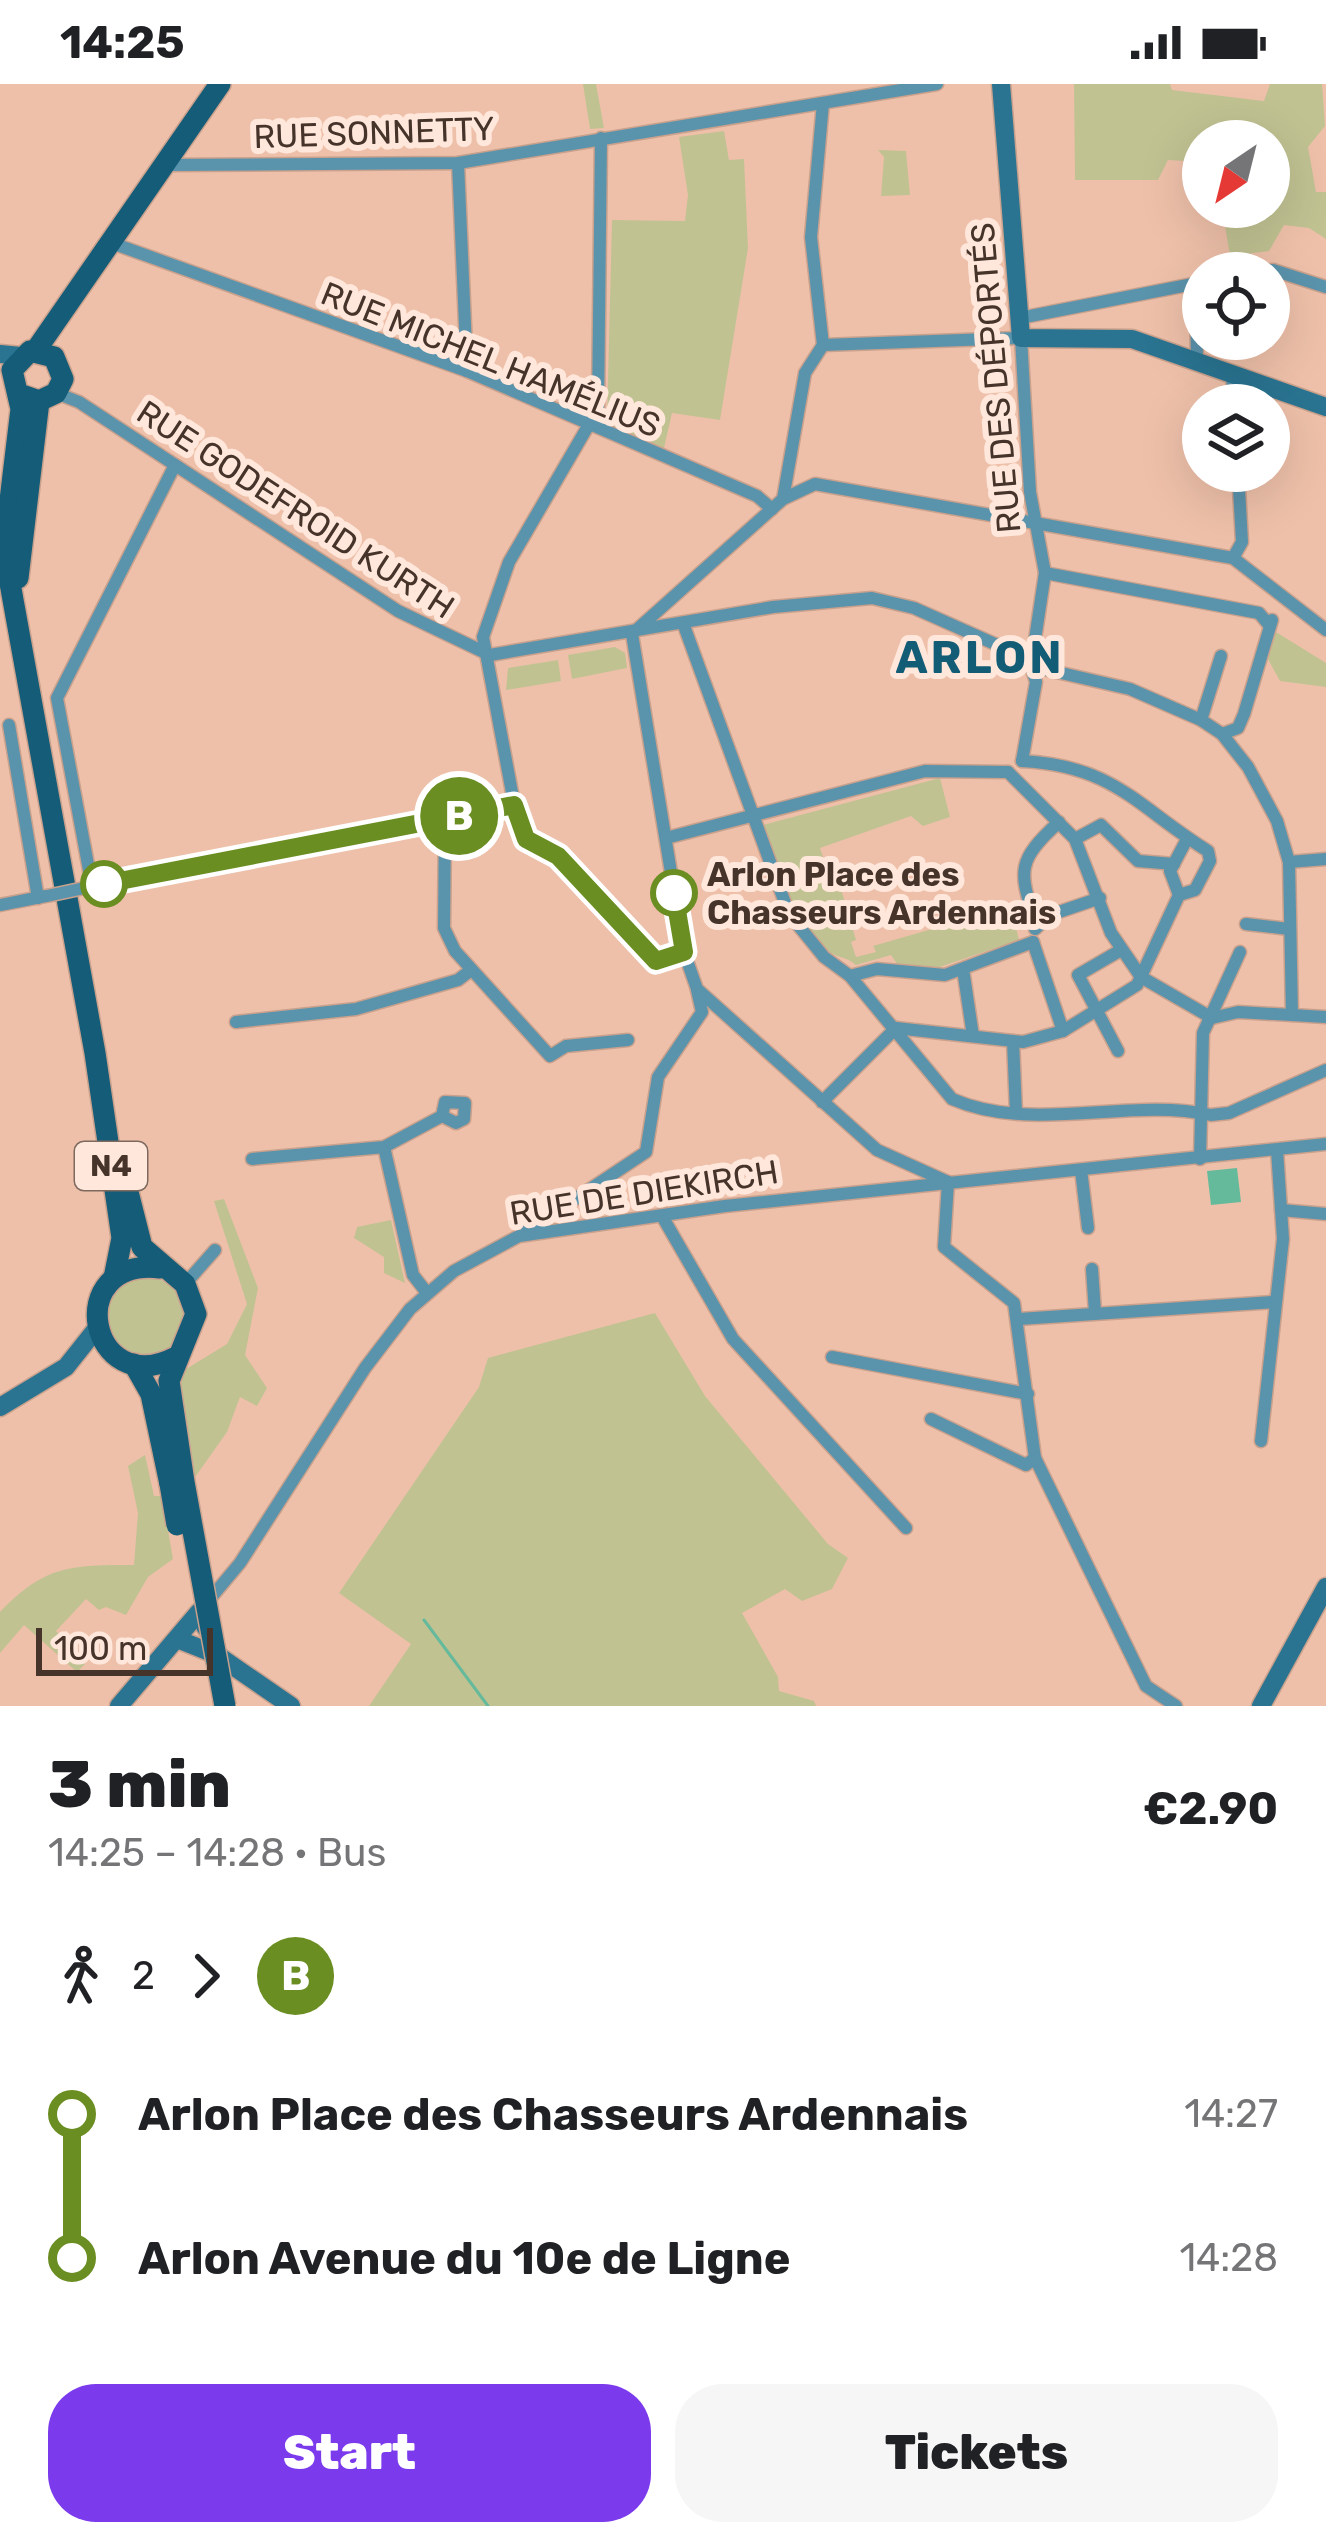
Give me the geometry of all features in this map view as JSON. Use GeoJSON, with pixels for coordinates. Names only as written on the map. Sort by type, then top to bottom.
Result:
{"type":"FeatureCollection","features":[{"type":"Feature","properties":{"kind":"main road","name":"N4"},"geometry":{"type":"LineString","coordinates":[[97,1328],[98,1300],[114,1278],[122,1238],[95,1053],[15,615],[35,376],[115,241],[220,84]]}},
{"type":"Feature","properties":{"kind":"main road","name":"RUE DES DÉPORTÉS"},"geometry":{"type":"LineString","coordinates":[[1000,84],[1020,328]]}},
{"type":"Feature","properties":{"kind":"main road"},"geometry":{"type":"LineString","coordinates":[[1020,328],[1053,335],[1132,339],[1326,407]]}},
{"type":"Feature","properties":{"kind":"main road","name":"N4"},"geometry":{"type":"LineString","coordinates":[[95,1053],[139,1238],[160,1268]]}},
{"type":"Feature","properties":{"kind":"main road"},"geometry":{"type":"LineString","coordinates":[[114,1278],[128,1269],[160,1268],[185,1284],[193,1298],[194,1330],[176,1357],[168,1390],[177,1483],[211,1706]]}},
{"type":"Feature","properties":{"kind":"main road"},"geometry":{"type":"LineString","coordinates":[[66,1367],[97,1328],[151,1394],[177,1483],[224,1706]]}},
{"type":"Feature","properties":{"kind":"main road"},"geometry":{"type":"LineString","coordinates":[[0,1407],[66,1367],[90,1359],[148,1366],[176,1357]]}},
{"type":"Feature","properties":{"kind":"main road"},"geometry":{"type":"LineString","coordinates":[[1261,1706],[1326,1587]]}},
{"type":"Feature","properties":{"kind":"main road"},"geometry":{"type":"LineString","coordinates":[[199,1612],[217,1655]]}},
{"type":"Feature","properties":{"kind":"main road","name":"RUE DE DIEKIRCH"},"geometry":{"type":"LineString","coordinates":[[119,1706],[199,1612]]}},
{"type":"Feature","properties":{"kind":"main road"},"geometry":{"type":"LineString","coordinates":[[177,1639],[217,1655],[291,1706]]}},
{"type":"Feature","properties":{"kind":"street","name":"RUE SONNETTY"},"geometry":{"type":"LineString","coordinates":[[166,165],[458,163],[937,84]]}},
{"type":"Feature","properties":{"kind":"street"},"geometry":{"type":"LineString","coordinates":[[777,504],[805,373],[823,345],[811,237],[823,103]]}},
{"type":"Feature","properties":{"kind":"street"},"geometry":{"type":"LineString","coordinates":[[601,139],[598,409],[500,580],[484,637],[514,805],[526,839],[558,856],[651,958],[684,952]]}},
{"type":"Feature","properties":{"kind":"street"},"geometry":{"type":"LineString","coordinates":[[458,163],[467,371]]}},
{"type":"Feature","properties":{"kind":"street","name":"RUE MICHEL HAMÉLIUS"},"geometry":{"type":"LineString","coordinates":[[115,241],[467,371],[777,504]]}},
{"type":"Feature","properties":{"kind":"street"},"geometry":{"type":"LineString","coordinates":[[1290,275],[1326,287]]}},
{"type":"Feature","properties":{"kind":"street"},"geometry":{"type":"LineString","coordinates":[[823,345],[1020,328],[1051,315],[1182,287]]}},
{"type":"Feature","properties":{"kind":"street"},"geometry":{"type":"LineString","coordinates":[[1051,315],[1046,326],[1053,335]]}},
{"type":"Feature","properties":{"kind":"street","name":"RUE DES DÉPORTÉS"},"geometry":{"type":"LineString","coordinates":[[1020,328],[1035,522],[1045,573],[1030,666],[1036,682],[1022,760]]}},
{"type":"Feature","properties":{"kind":"street"},"geometry":{"type":"LineString","coordinates":[[1232,374],[1233,384]]}},
{"type":"Feature","properties":{"kind":"street","name":"RUE GODEFROID KURTH"},"geometry":{"type":"LineString","coordinates":[[35,376],[398,610],[490,655]]}},
{"type":"Feature","properties":{"kind":"street"},"geometry":{"type":"LineString","coordinates":[[90,886],[57,698],[175,465]]}},
{"type":"Feature","properties":{"kind":"street"},"geometry":{"type":"LineString","coordinates":[[632,634],[777,504],[815,484],[1233,558],[1326,630]]}},
{"type":"Feature","properties":{"kind":"street"},"geometry":{"type":"LineString","coordinates":[[1033,485],[1038,509],[1058,526]]}},
{"type":"Feature","properties":{"kind":"street"},"geometry":{"type":"LineString","coordinates":[[1233,558],[1243,542],[1239,492]]}},
{"type":"Feature","properties":{"kind":"street"},"geometry":{"type":"LineString","coordinates":[[1045,573],[1259,613],[1271,622],[1238,728],[1222,734]]}},
{"type":"Feature","properties":{"kind":"street"},"geometry":{"type":"LineString","coordinates":[[490,655],[872,598],[914,608],[1013,652],[1030,666],[1130,689],[1201,720],[1222,734],[1269,799],[1289,862],[1292,1015]]}},
{"type":"Feature","properties":{"kind":"street"},"geometry":{"type":"LineString","coordinates":[[683,623],[789,914],[824,957],[850,976],[866,1001],[896,1028],[952,1099],[974,1108],[1016,1112],[1229,1113],[1326,1070]]}},
{"type":"Feature","properties":{"kind":"street"},"geometry":{"type":"LineString","coordinates":[[519,1236],[646,1152],[658,1077],[702,1012],[684,952],[632,634]]}},
{"type":"Feature","properties":{"kind":"street"},"geometry":{"type":"LineString","coordinates":[[1201,720],[1221,656]]}},
{"type":"Feature","properties":{"kind":"street"},"geometry":{"type":"LineString","coordinates":[[9,725],[42,897]]}},
{"type":"Feature","properties":{"kind":"street"},"geometry":{"type":"LineString","coordinates":[[666,838],[925,771],[1008,772],[1022,760],[1097,772],[1186,841],[1208,851],[1210,861],[1195,890],[1180,895],[1142,977],[1094,1014],[1064,1031],[1013,1041],[896,1028]]}},
{"type":"Feature","properties":{"kind":"street"},"geometry":{"type":"LineString","coordinates":[[1008,772],[1075,839],[1121,950],[1142,977],[1212,1018],[1238,1012],[1326,1017]]}},
{"type":"Feature","properties":{"kind":"street"},"geometry":{"type":"LineString","coordinates":[[0,905],[514,805]]}},
{"type":"Feature","properties":{"kind":"street"},"geometry":{"type":"LineString","coordinates":[[445,818],[444,928],[471,970],[550,1056],[566,1046],[628,1040]]}},
{"type":"Feature","properties":{"kind":"street"},"geometry":{"type":"LineString","coordinates":[[1059,822],[1027,855],[1022,893],[1036,925],[1033,942],[1064,1031]]}},
{"type":"Feature","properties":{"kind":"street"},"geometry":{"type":"LineString","coordinates":[[1075,839],[1101,825],[1138,861],[1174,864]]}},
{"type":"Feature","properties":{"kind":"street"},"geometry":{"type":"LineString","coordinates":[[1180,895],[1170,877],[1186,841]]}},
{"type":"Feature","properties":{"kind":"street"},"geometry":{"type":"LineString","coordinates":[[1289,862],[1326,859]]}},
{"type":"Feature","properties":{"kind":"street"},"geometry":{"type":"LineString","coordinates":[[1036,925],[1100,898]]}},
{"type":"Feature","properties":{"kind":"street"},"geometry":{"type":"LineString","coordinates":[[1246,923],[1289,929]]}},
{"type":"Feature","properties":{"kind":"street"},"geometry":{"type":"LineString","coordinates":[[850,976],[878,969],[945,975],[1033,942]]}},
{"type":"Feature","properties":{"kind":"street"},"geometry":{"type":"LineString","coordinates":[[1118,1051],[1094,1014],[1078,975],[1121,950]]}},
{"type":"Feature","properties":{"kind":"street"},"geometry":{"type":"LineString","coordinates":[[1200,1159],[1199,1054],[1212,1006],[1240,952]]}},
{"type":"Feature","properties":{"kind":"street"},"geometry":{"type":"LineString","coordinates":[[963,969],[973,1036]]}},
{"type":"Feature","properties":{"kind":"street"},"geometry":{"type":"LineString","coordinates":[[236,1022],[356,1009],[458,980],[471,970]]}},
{"type":"Feature","properties":{"kind":"street"},"geometry":{"type":"LineString","coordinates":[[697,989],[877,1150],[948,1182],[944,1246],[1001,1291],[1019,1319],[1035,1458],[1146,1686],[1176,1706]]}},
{"type":"Feature","properties":{"kind":"street"},"geometry":{"type":"LineString","coordinates":[[822,1102],[896,1028]]}},
{"type":"Feature","properties":{"kind":"street"},"geometry":{"type":"LineString","coordinates":[[1013,1041],[1016,1112]]}},
{"type":"Feature","properties":{"kind":"street"},"geometry":{"type":"LineString","coordinates":[[252,1159],[384,1147],[442,1116]]}},
{"type":"Feature","properties":{"kind":"street","name":"RUE DE DIEKIRCH"},"geometry":{"type":"LineString","coordinates":[[199,1612],[276,1510],[365,1368],[428,1293],[487,1250],[519,1236],[948,1182],[1326,1144]]}},
{"type":"Feature","properties":{"kind":"street"},"geometry":{"type":"LineString","coordinates":[[384,1147],[413,1276],[428,1293]]}},
{"type":"Feature","properties":{"kind":"street"},"geometry":{"type":"LineString","coordinates":[[1261,1441],[1283,1239],[1277,1150]]}},
{"type":"Feature","properties":{"kind":"street"},"geometry":{"type":"LineString","coordinates":[[1081,1170],[1088,1228]]}},
{"type":"Feature","properties":{"kind":"street"},"geometry":{"type":"LineString","coordinates":[[570,1205],[575,1226]]}},
{"type":"Feature","properties":{"kind":"street"},"geometry":{"type":"LineString","coordinates":[[1281,1210],[1326,1214]]}},
{"type":"Feature","properties":{"kind":"street"},"geometry":{"type":"LineString","coordinates":[[662,1216],[734,1339],[906,1528]]}},
{"type":"Feature","properties":{"kind":"street"},"geometry":{"type":"LineString","coordinates":[[185,1284],[215,1250]]}},
{"type":"Feature","properties":{"kind":"street"},"geometry":{"type":"LineString","coordinates":[[1092,1269],[1095,1312]]}},
{"type":"Feature","properties":{"kind":"street"},"geometry":{"type":"LineString","coordinates":[[1019,1319],[1274,1302]]}},
{"type":"Feature","properties":{"kind":"street"},"geometry":{"type":"LineString","coordinates":[[832,1357],[1028,1394]]}},
{"type":"Feature","properties":{"kind":"street"},"geometry":{"type":"LineString","coordinates":[[931,1419],[1011,1460],[1026,1465],[1035,1458]]}},
{"type":"Feature","properties":{"kind":"shaded area"},"geometry":{"type":"Polygon","coordinates":[[[583,84],[596,84],[604,128],[590,129],[583,84]]]}},
{"type":"Feature","properties":{"kind":"shaded area"},"geometry":{"type":"Polygon","coordinates":[[[1074,84],[1170,84],[1172,90],[1264,101],[1270,84],[1322,84],[1325,126],[1308,147],[1316,192],[1326,192],[1326,239],[1309,228],[1290,226],[1290,120],[1182,120],[1182,161],[1168,160],[1158,180],[1075,180],[1074,84]]]}},
{"type":"Feature","properties":{"kind":"shaded area"},"geometry":{"type":"Polygon","coordinates":[[[724,131],[729,160],[744,159],[748,248],[720,420],[672,413],[664,448],[607,423],[612,220],[685,221],[688,195],[679,137],[724,131]]]}},
{"type":"Feature","properties":{"kind":"shaded area"},"geometry":{"type":"Polygon","coordinates":[[[878,150],[906,151],[910,195],[881,196],[884,157],[878,150]]]}},
{"type":"Feature","properties":{"kind":"shaded area"},"geometry":{"type":"Polygon","coordinates":[[[1225,228],[1282,228],[1269,251],[1229,252],[1225,228]]]}},
{"type":"Feature","properties":{"kind":"shaded area"},"geometry":{"type":"Polygon","coordinates":[[[1276,632],[1326,663],[1326,687],[1280,681],[1268,659],[1276,632]]]}},
{"type":"Feature","properties":{"kind":"shaded area"},"geometry":{"type":"Polygon","coordinates":[[[615,647],[625,653],[627,668],[572,679],[568,655],[615,647]]]}},
{"type":"Feature","properties":{"kind":"shaded area"},"geometry":{"type":"Polygon","coordinates":[[[558,660],[561,681],[506,690],[508,668],[558,660]]]}},
{"type":"Feature","properties":{"kind":"shaded area"},"geometry":{"type":"Polygon","coordinates":[[[940,778],[950,817],[923,826],[911,816],[820,848],[825,863],[833,862],[856,940],[851,942],[856,957],[876,952],[873,946],[984,914],[986,920],[1006,914],[1005,907],[1011,906],[1019,940],[937,968],[897,964],[891,955],[856,965],[832,954],[814,940],[794,910],[763,825],[940,778]]]}},
{"type":"Feature","properties":{"kind":"shaded area"},"geometry":{"type":"Polygon","coordinates":[[[1237,1168],[1241,1202],[1211,1205],[1207,1171],[1237,1168]]]}},
{"type":"Feature","properties":{"kind":"shaded area"},"geometry":{"type":"Polygon","coordinates":[[[224,1199],[258,1288],[245,1355],[267,1388],[257,1406],[240,1397],[227,1432],[193,1480],[178,1374],[227,1344],[247,1304],[214,1201],[224,1199]]]}},
{"type":"Feature","properties":{"kind":"shaded area"},"geometry":{"type":"Polygon","coordinates":[[[391,1220],[405,1283],[384,1273],[384,1257],[354,1238],[357,1227],[391,1220]]]}},
{"type":"Feature","properties":{"kind":"shaded area"},"geometry":{"type":"Polygon","coordinates":[[[146,1277],[173,1289],[185,1316],[173,1343],[146,1355],[119,1343],[107,1316],[119,1289],[146,1277]]]}},
{"type":"Feature","properties":{"kind":"shaded area"},"geometry":{"type":"Polygon","coordinates":[[[655,1313],[705,1396],[828,1544],[848,1558],[832,1589],[802,1601],[785,1589],[742,1613],[778,1677],[779,1691],[814,1701],[816,1706],[369,1706],[411,1644],[339,1593],[479,1387],[488,1358],[655,1313]]]}},
{"type":"Feature","properties":{"kind":"shaded area"},"geometry":{"type":"Polygon","coordinates":[[[145,1455],[154,1496],[162,1496],[173,1559],[148,1577],[126,1615],[106,1607],[99,1610],[86,1599],[56,1631],[85,1664],[77,1672],[24,1625],[0,1653],[0,1612],[31,1585],[76,1567],[134,1565],[138,1513],[128,1466],[145,1455]]]}},
{"type":"Feature","properties":{"kind":"waterway"},"geometry":{"type":"LineString","coordinates":[[424,1620],[488,1706]]}},
{"type":"Feature","properties":{"kind":"bus line","name":"B"},"geometry":{"type":"LineString","coordinates":[[104,884],[514,805],[519,830],[526,839],[558,856],[656,961],[684,952],[674,893]]}},
{"type":"Feature","properties":{"kind":"place","name":"Arlon Place des Chasseurs Ardennais"},"geometry":{"type":"Point","coordinates":[674,893]}},
{"type":"Feature","properties":{"kind":"district","name":"ARLON"},"geometry":{"type":"Point","coordinates":[980,657]}}]}
